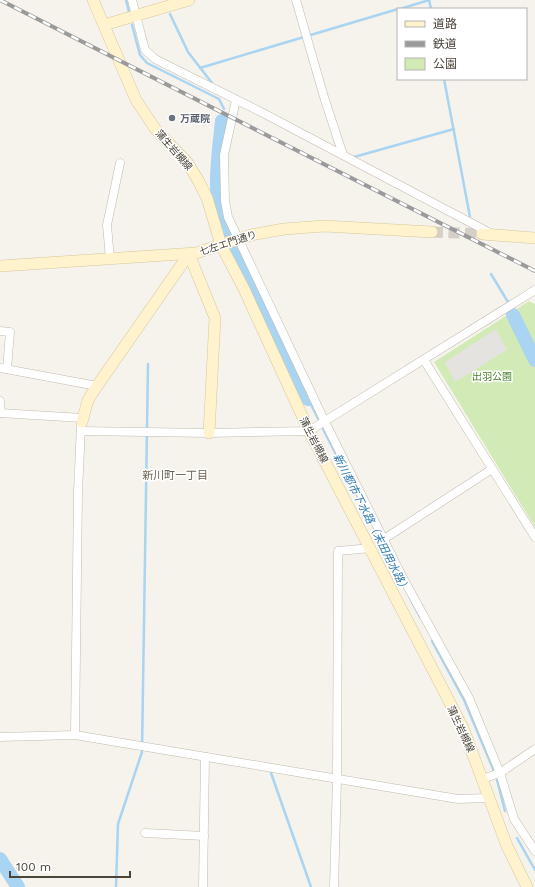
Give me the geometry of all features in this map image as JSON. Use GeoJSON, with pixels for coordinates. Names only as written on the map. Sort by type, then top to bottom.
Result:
{"type":"FeatureCollection","features":[{"type":"Feature","properties":{"kind":"main road","name":"蒲生岩槻線"},"geometry":{"type":"LineString","coordinates":[[93,0],[136,100],[156,130],[186,162],[198,180],[207,198],[221,245],[244,289],[309,431],[463,728],[482,779],[487,798],[515,864],[527,887]]}},
{"type":"Feature","properties":{"kind":"main road"},"geometry":{"type":"LineString","coordinates":[[104,25],[189,0]]}},
{"type":"Feature","properties":{"kind":"main road","name":"七左エ門通り"},"geometry":{"type":"LineString","coordinates":[[0,266],[189,254],[205,251],[237,239],[269,231],[324,226],[432,232]]}},
{"type":"Feature","properties":{"kind":"main road"},"geometry":{"type":"LineString","coordinates":[[482,234],[535,238]]}},
{"type":"Feature","properties":{"kind":"main road"},"geometry":{"type":"LineString","coordinates":[[82,424],[88,400],[189,254]]}},
{"type":"Feature","properties":{"kind":"main road"},"geometry":{"type":"LineString","coordinates":[[189,254],[215,318],[210,433]]}},
{"type":"Feature","properties":{"kind":"street"},"geometry":{"type":"LineString","coordinates":[[132,0],[145,50],[150,56],[495,235]]}},
{"type":"Feature","properties":{"kind":"street"},"geometry":{"type":"LineString","coordinates":[[296,0],[324,98],[343,155]]}},
{"type":"Feature","properties":{"kind":"street"},"geometry":{"type":"LineString","coordinates":[[236,100],[224,155],[225,201],[228,217],[237,239],[325,422],[404,580],[469,698],[500,772],[514,820],[535,851]]}},
{"type":"Feature","properties":{"kind":"street"},"geometry":{"type":"LineString","coordinates":[[110,259],[107,225],[120,163]]}},
{"type":"Feature","properties":{"kind":"street"},"geometry":{"type":"LineString","coordinates":[[0,400],[0,413],[82,424],[210,433],[309,431],[535,290]]}},
{"type":"Feature","properties":{"kind":"street"},"geometry":{"type":"LineString","coordinates":[[0,331],[10,332],[3,368],[97,386]]}},
{"type":"Feature","properties":{"kind":"street"},"geometry":{"type":"LineString","coordinates":[[424,360],[535,537]]}},
{"type":"Feature","properties":{"kind":"street"},"geometry":{"type":"LineString","coordinates":[[75,735],[78,492],[82,424]]}},
{"type":"Feature","properties":{"kind":"street"},"geometry":{"type":"LineString","coordinates":[[384,539],[492,469]]}},
{"type":"Feature","properties":{"kind":"street"},"geometry":{"type":"LineString","coordinates":[[334,887],[337,779],[338,551],[370,548]]}},
{"type":"Feature","properties":{"kind":"street"},"geometry":{"type":"LineString","coordinates":[[0,737],[75,735],[458,799],[487,798]]}},
{"type":"Feature","properties":{"kind":"street"},"geometry":{"type":"LineString","coordinates":[[482,779],[500,772],[535,749]]}},
{"type":"Feature","properties":{"kind":"street"},"geometry":{"type":"LineString","coordinates":[[203,887],[205,757]]}},
{"type":"Feature","properties":{"kind":"street"},"geometry":{"type":"LineString","coordinates":[[145,833],[204,836]]}},
{"type":"Feature","properties":{"kind":"green space","name":"出羽公園"},"geometry":{"type":"Polygon","coordinates":[[[529,301],[535,304],[535,527],[434,362],[529,301]]]}},
{"type":"Feature","properties":{"kind":"shaded area"},"geometry":{"type":"Polygon","coordinates":[[[496,329],[507,350],[455,382],[445,362],[496,329]]]}},
{"type":"Feature","properties":{"kind":"waterway","name":"新川都市下水路（末田用水路）"},"geometry":{"type":"LineString","coordinates":[[126,0],[129,12]]}},
{"type":"Feature","properties":{"kind":"waterway"},"geometry":{"type":"LineString","coordinates":[[429,0],[431,8]]}},
{"type":"Feature","properties":{"kind":"waterway"},"geometry":{"type":"LineString","coordinates":[[403,8],[429,0]]}},
{"type":"Feature","properties":{"kind":"waterway"},"geometry":{"type":"LineString","coordinates":[[200,68],[397,9]]}},
{"type":"Feature","properties":{"kind":"waterway"},"geometry":{"type":"LineString","coordinates":[[170,14],[188,52],[212,83]]}},
{"type":"Feature","properties":{"kind":"waterway","name":"新川都市下水路（末田用水路）"},"geometry":{"type":"LineString","coordinates":[[132,25],[140,55],[147,63],[219,99],[224,109]]}},
{"type":"Feature","properties":{"kind":"waterway"},"geometry":{"type":"LineString","coordinates":[[444,80],[470,217]]}},
{"type":"Feature","properties":{"kind":"waterway","name":"新川都市下水路（末田用水路）"},"geometry":{"type":"LineString","coordinates":[[222,121],[217,194],[222,222],[227,236]]}},
{"type":"Feature","properties":{"kind":"waterway"},"geometry":{"type":"LineString","coordinates":[[354,157],[454,129]]}},
{"type":"Feature","properties":{"kind":"waterway","name":"新川都市下水路（末田用水路）"},"geometry":{"type":"LineString","coordinates":[[233,247],[308,399]]}},
{"type":"Feature","properties":{"kind":"waterway"},"geometry":{"type":"LineString","coordinates":[[491,274],[508,302],[513,315]]}},
{"type":"Feature","properties":{"kind":"waterway"},"geometry":{"type":"LineString","coordinates":[[513,315],[535,360]]}},
{"type":"Feature","properties":{"kind":"waterway"},"geometry":{"type":"LineString","coordinates":[[116,887],[118,824],[142,752],[148,364]]}},
{"type":"Feature","properties":{"kind":"waterway","name":"新川都市下水路（末田用水路）"},"geometry":{"type":"LineString","coordinates":[[308,399],[320,422]]}},
{"type":"Feature","properties":{"kind":"waterway","name":"新川都市下水路（末田用水路）"},"geometry":{"type":"LineString","coordinates":[[323,429],[361,503]]}},
{"type":"Feature","properties":{"kind":"waterway","name":"新川都市下水路（末田用水路）"},"geometry":{"type":"LineString","coordinates":[[410,598],[420,617]]}},
{"type":"Feature","properties":{"kind":"waterway","name":"新川都市下水路（末田用水路）"},"geometry":{"type":"LineString","coordinates":[[432,641],[464,700],[494,771]]}},
{"type":"Feature","properties":{"kind":"waterway"},"geometry":{"type":"LineString","coordinates":[[271,773],[311,887]]}},
{"type":"Feature","properties":{"kind":"waterway","name":"新川都市下水路（末田用水路）"},"geometry":{"type":"LineString","coordinates":[[497,780],[505,811]]}},
{"type":"Feature","properties":{"kind":"waterway","name":"新川都市下水路（末田用水路）"},"geometry":{"type":"LineString","coordinates":[[517,838],[535,870]]}},
{"type":"Feature","properties":{"kind":"waterway"},"geometry":{"type":"LineString","coordinates":[[0,859],[18,887]]}},
{"type":"Feature","properties":{"kind":"tunnel"},"geometry":{"type":"LineString","coordinates":[[432,232],[482,234]]}},
{"type":"Feature","properties":{"kind":"railway"},"geometry":{"type":"LineString","coordinates":[[0,0],[535,271]]}},
{"type":"Feature","properties":{"kind":"place","name":"万蔵院"},"geometry":{"type":"Point","coordinates":[172,118]}},
{"type":"Feature","properties":{"kind":"district","name":"新川町一丁目"},"geometry":{"type":"Point","coordinates":[175,475]}}]}
